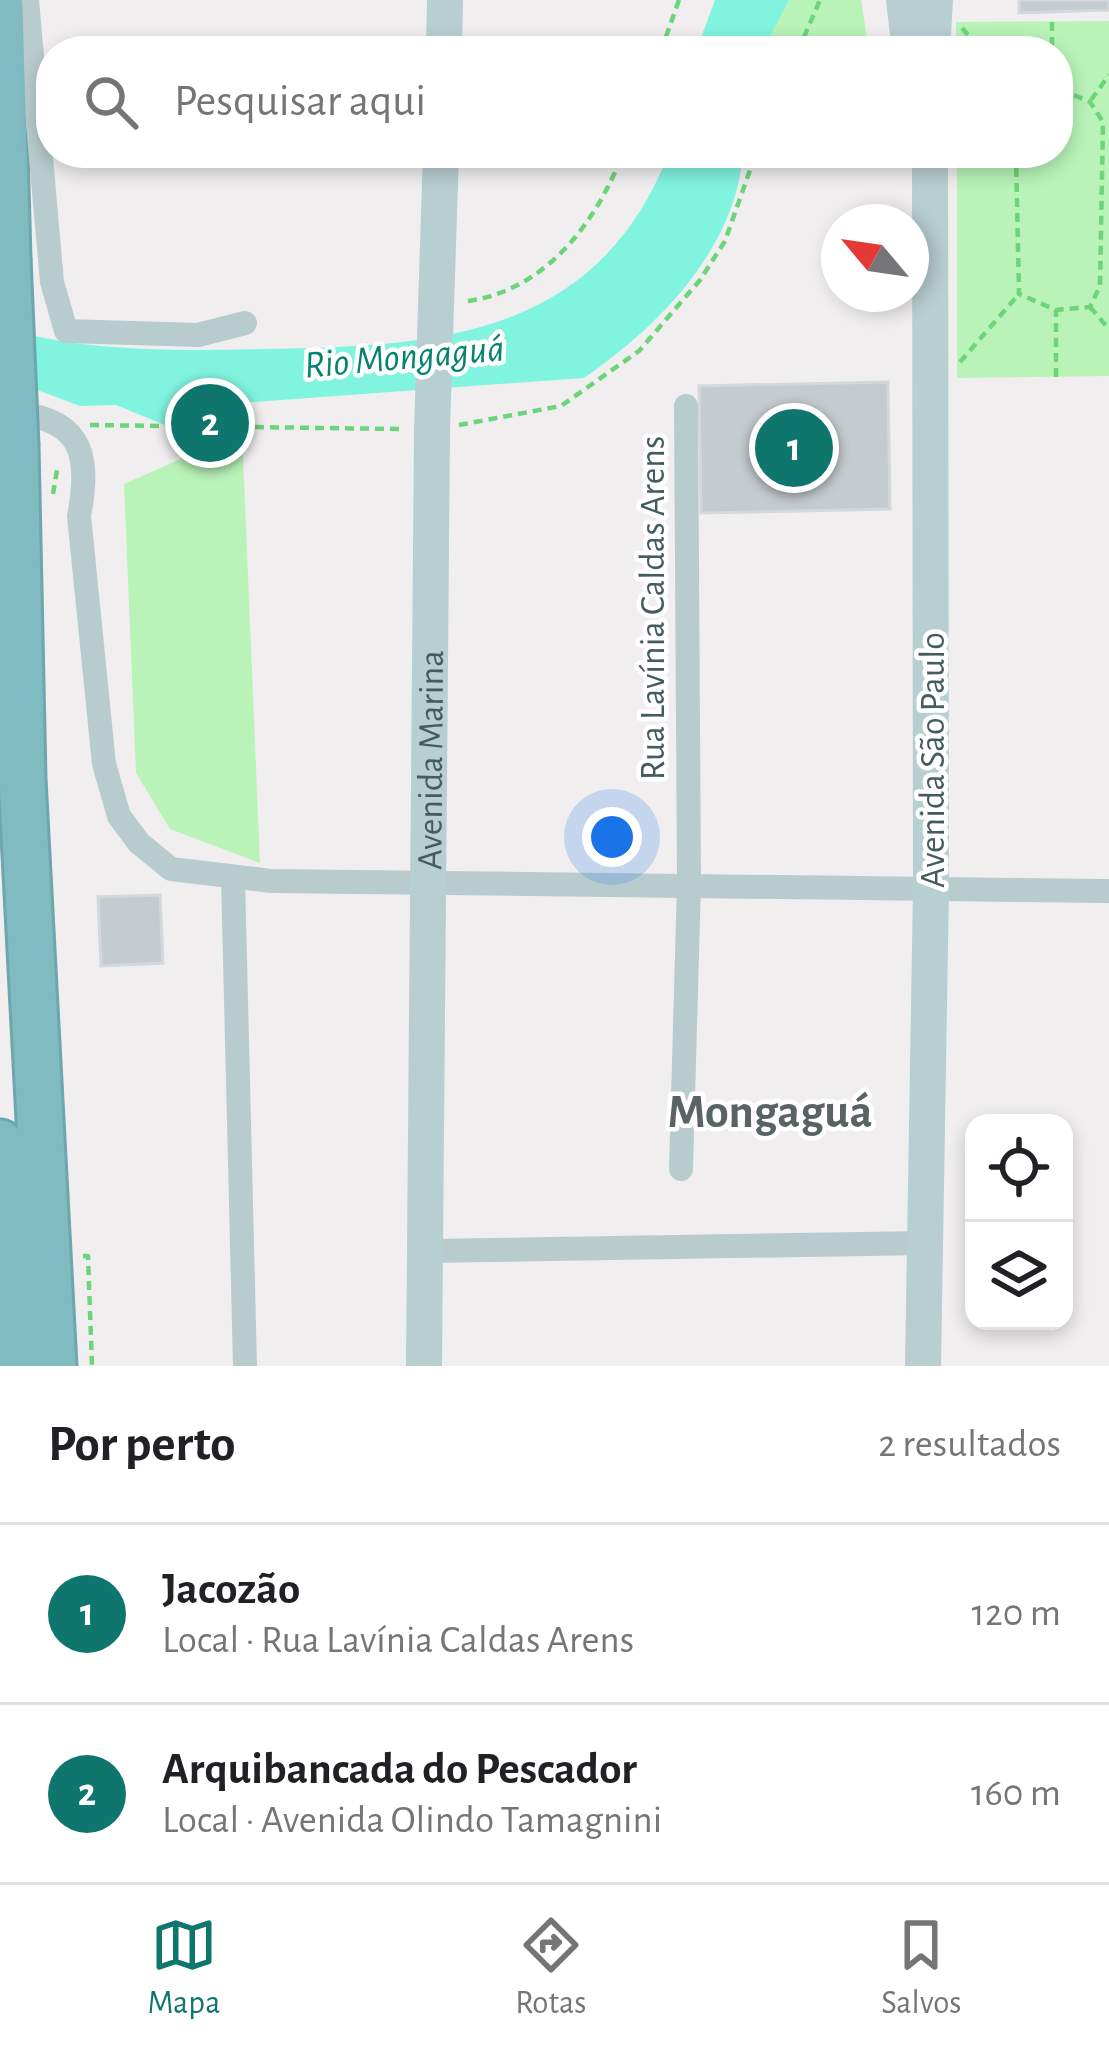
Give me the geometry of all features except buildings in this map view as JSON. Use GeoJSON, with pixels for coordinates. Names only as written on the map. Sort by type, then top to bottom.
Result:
{"type":"FeatureCollection","features":[{"type":"Feature","properties":{"kind":"highway"},"geometry":{"type":"LineString","coordinates":[[0,6],[7,429],[53,1366]]}},
{"type":"Feature","properties":{"kind":"highway"},"geometry":{"type":"LineString","coordinates":[[0,1143],[15,1366]]}},
{"type":"Feature","properties":{"kind":"main road"},"geometry":{"type":"LineString","coordinates":[[444,36],[445,0]]}},
{"type":"Feature","properties":{"kind":"main road"},"geometry":{"type":"LineString","coordinates":[[904,0],[908,36]]}},
{"type":"Feature","properties":{"kind":"main road"},"geometry":{"type":"LineString","coordinates":[[933,36],[935,0]]}},
{"type":"Feature","properties":{"kind":"main road","name":"Avenida Marina"},"geometry":{"type":"LineString","coordinates":[[424,1366],[427,881],[442,168]]}},
{"type":"Feature","properties":{"kind":"main road","name":"Avenida São Paulo"},"geometry":{"type":"LineString","coordinates":[[923,1366],[931,886],[930,168]]}},
{"type":"Feature","properties":{"kind":"street"},"geometry":{"type":"LineString","coordinates":[[27,0],[36,102]]}},
{"type":"Feature","properties":{"kind":"street"},"geometry":{"type":"LineString","coordinates":[[42,168],[52,282],[67,331],[199,335],[245,323]]}},
{"type":"Feature","properties":{"kind":"street","name":"Rua Lavínia Caldas Arens"},"geometry":{"type":"LineString","coordinates":[[681,1169],[689,883],[686,406]]}},
{"type":"Feature","properties":{"kind":"street"},"geometry":{"type":"LineString","coordinates":[[7,429],[44,415],[65,424],[78,444],[85,483],[79,516],[102,741],[119,816],[139,843],[172,869],[233,878],[1109,891]]}},
{"type":"Feature","properties":{"kind":"street"},"geometry":{"type":"LineString","coordinates":[[233,878],[244,1366]]}},
{"type":"Feature","properties":{"kind":"street"},"geometry":{"type":"LineString","coordinates":[[424,1251],[927,1243]]}},
{"type":"Feature","properties":{"kind":"path"},"geometry":{"type":"LineString","coordinates":[[666,36],[679,0]]}},
{"type":"Feature","properties":{"kind":"path"},"geometry":{"type":"LineString","coordinates":[[804,36],[820,0]]}},
{"type":"Feature","properties":{"kind":"path"},"geometry":{"type":"LineString","coordinates":[[1052,22],[1052,36]]}},
{"type":"Feature","properties":{"kind":"path"},"geometry":{"type":"LineString","coordinates":[[1090,102],[1109,75]]}},
{"type":"Feature","properties":{"kind":"path"},"geometry":{"type":"LineString","coordinates":[[1073,95],[1090,102],[1103,122],[1100,286],[1090,307]]}},
{"type":"Feature","properties":{"kind":"path"},"geometry":{"type":"LineString","coordinates":[[438,307],[505,294],[545,269],[610,188],[617,168]]}},
{"type":"Feature","properties":{"kind":"path"},"geometry":{"type":"LineString","coordinates":[[65,424],[439,423],[561,406],[639,351],[700,280],[725,241],[751,168]]}},
{"type":"Feature","properties":{"kind":"path"},"geometry":{"type":"LineString","coordinates":[[933,370],[957,364],[1019,294],[1016,168]]}},
{"type":"Feature","properties":{"kind":"path"},"geometry":{"type":"LineString","coordinates":[[1019,294],[1056,310],[1090,307]]}},
{"type":"Feature","properties":{"kind":"path"},"geometry":{"type":"LineString","coordinates":[[1090,307],[1109,329]]}},
{"type":"Feature","properties":{"kind":"path"},"geometry":{"type":"LineString","coordinates":[[1056,310],[1056,376]]}},
{"type":"Feature","properties":{"kind":"path"},"geometry":{"type":"LineString","coordinates":[[88,1256],[92,1366]]}},
{"type":"Feature","properties":{"kind":"shaded area"},"geometry":{"type":"Polygon","coordinates":[[[789,0],[861,0],[867,36],[771,36],[789,0]]]}},
{"type":"Feature","properties":{"kind":"shaded area"},"geometry":{"type":"Polygon","coordinates":[[[1109,21],[1109,376],[957,378],[957,168],[1073,168],[1073,36],[956,36],[956,22],[1109,21]]]}},
{"type":"Feature","properties":{"kind":"shaded area"},"geometry":{"type":"Polygon","coordinates":[[[242,432],[260,863],[170,829],[136,773],[124,484],[242,432]]]}},
{"type":"Feature","properties":{"kind":"water"},"geometry":{"type":"Polygon","coordinates":[[[715,0],[789,0],[771,36],[702,36],[715,0]]]}},
{"type":"Feature","properties":{"kind":"water","name":"Rio Mongaguá"},"geometry":{"type":"Polygon","coordinates":[[[662,168],[740,168],[726,221],[689,282],[639,335],[584,378],[239,403],[167,426],[116,405],[80,406],[0,376],[6,329],[101,346],[166,350],[327,347],[448,335],[503,320],[554,296],[599,262],[638,215],[662,168]]]}},
{"type":"Feature","properties":{"kind":"place","name":"Arquibancada do Pescador"},"geometry":{"type":"Point","coordinates":[210,423]}},
{"type":"Feature","properties":{"kind":"place","name":"Jacozão"},"geometry":{"type":"Point","coordinates":[794,448]}},
{"type":"Feature","properties":{"kind":"district","name":"Mongaguá"},"geometry":{"type":"Point","coordinates":[770,1110]}}]}
